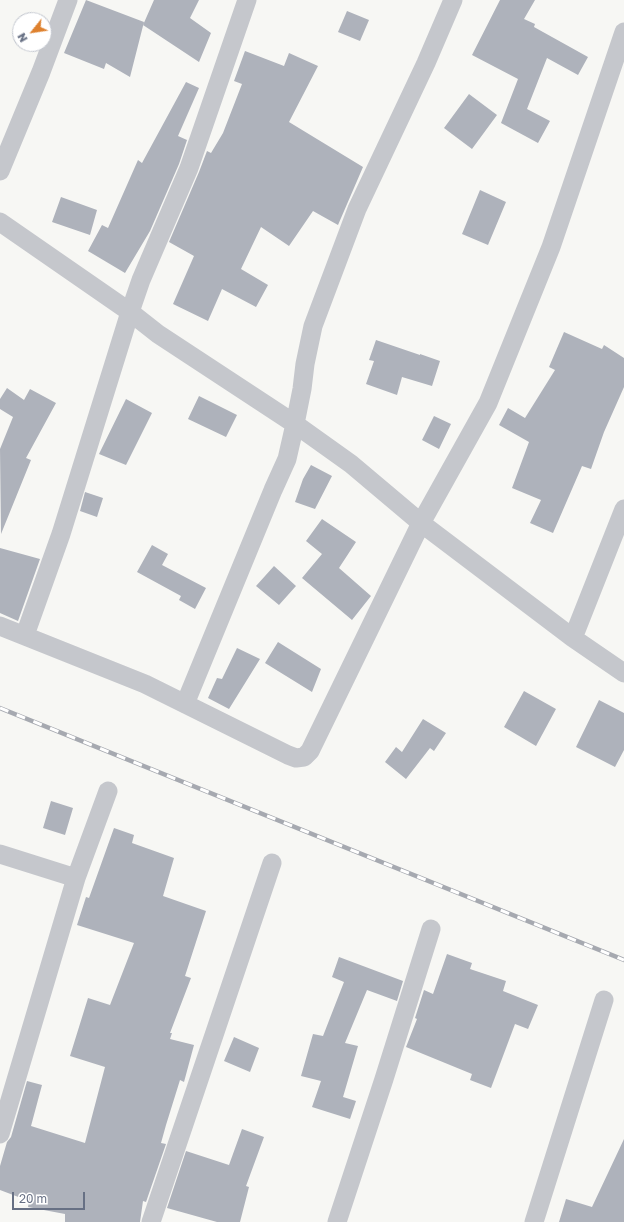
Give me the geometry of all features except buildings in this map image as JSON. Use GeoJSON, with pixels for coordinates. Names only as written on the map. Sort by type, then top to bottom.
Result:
{"type":"FeatureCollection","features":[{"type":"Feature","properties":{"kind":"street"},"geometry":{"type":"LineString","coordinates":[[0,171],[41,72],[68,0]]}},
{"type":"Feature","properties":{"kind":"street"},"geometry":{"type":"LineString","coordinates":[[25,636],[61,534],[141,280],[189,168],[247,0]]}},
{"type":"Feature","properties":{"kind":"street"},"geometry":{"type":"LineString","coordinates":[[185,704],[287,459],[302,389],[305,364],[313,326],[357,209],[426,63],[453,0]]}},
{"type":"Feature","properties":{"kind":"street"},"geometry":{"type":"LineString","coordinates":[[0,626],[145,684],[288,755],[296,758],[304,757],[310,751],[315,742],[420,523],[488,403],[551,247],[624,32]]}},
{"type":"Feature","properties":{"kind":"street"},"geometry":{"type":"LineString","coordinates":[[0,222],[130,312],[158,334],[295,424],[351,464],[420,523],[573,638],[624,673]]}},
{"type":"Feature","properties":{"kind":"street"},"geometry":{"type":"LineString","coordinates":[[573,638],[624,509]]}},
{"type":"Feature","properties":{"kind":"street"},"geometry":{"type":"LineString","coordinates":[[0,1134],[76,878],[108,792]]}},
{"type":"Feature","properties":{"kind":"street"},"geometry":{"type":"LineString","coordinates":[[0,854],[76,878]]}},
{"type":"Feature","properties":{"kind":"street"},"geometry":{"type":"LineString","coordinates":[[151,1222],[272,863]]}},
{"type":"Feature","properties":{"kind":"street"},"geometry":{"type":"LineString","coordinates":[[336,1222],[384,1079],[430,930]]}},
{"type":"Feature","properties":{"kind":"street"},"geometry":{"type":"LineString","coordinates":[[534,1222],[604,1000]]}},
{"type":"Feature","properties":{"kind":"railway"},"geometry":{"type":"LineString","coordinates":[[0,708],[624,960]]}}]}
